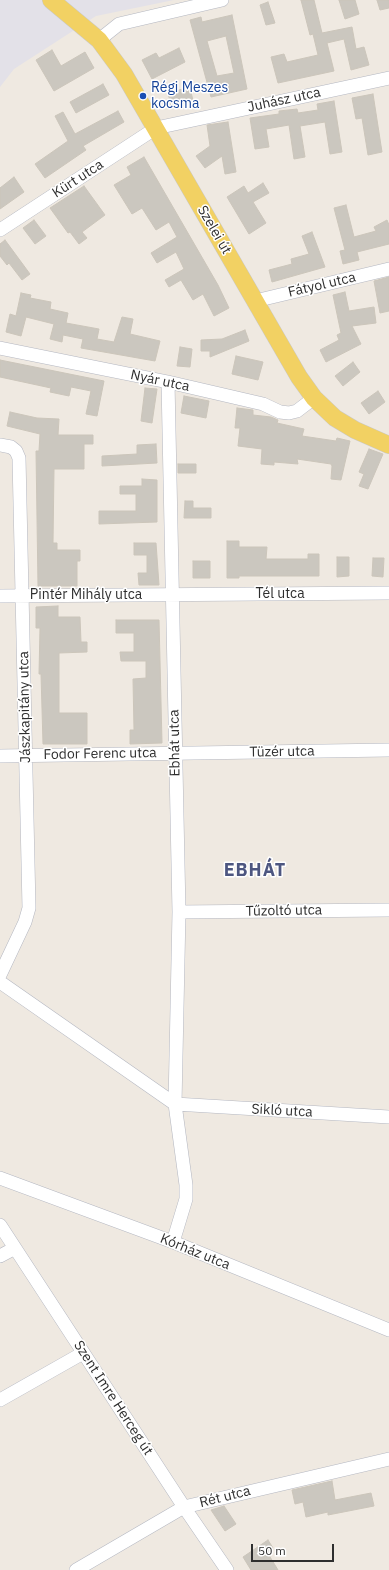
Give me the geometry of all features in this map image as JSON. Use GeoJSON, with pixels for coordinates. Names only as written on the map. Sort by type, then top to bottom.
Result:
{"type":"FeatureCollection","features":[{"type":"Feature","properties":{"kind":"main road","name":"Szelei út"},"geometry":{"type":"LineString","coordinates":[[51,0],[99,40],[124,74],[299,377],[314,398],[335,418],[356,430],[389,444]]}},
{"type":"Feature","properties":{"kind":"street"},"geometry":{"type":"LineString","coordinates":[[99,40],[119,24],[222,0]]}},
{"type":"Feature","properties":{"kind":"street","name":"Juhász utca"},"geometry":{"type":"LineString","coordinates":[[156,128],[389,78]]}},
{"type":"Feature","properties":{"kind":"street","name":"Kürt utca"},"geometry":{"type":"LineString","coordinates":[[0,230],[156,128]]}},
{"type":"Feature","properties":{"kind":"street","name":"Fátyol utca"},"geometry":{"type":"LineString","coordinates":[[255,301],[389,269]]}},
{"type":"Feature","properties":{"kind":"street","name":"Nyár utca"},"geometry":{"type":"LineString","coordinates":[[0,348],[168,382],[263,404],[280,412],[289,413],[297,410],[314,398]]}},
{"type":"Feature","properties":{"kind":"street","name":"Ebhát utca"},"geometry":{"type":"LineString","coordinates":[[168,382],[179,912],[175,1104]]}},
{"type":"Feature","properties":{"kind":"street","name":"Jászkapitány utca"},"geometry":{"type":"LineString","coordinates":[[0,445],[16,451],[19,458],[29,908],[25,922],[0,975]]}},
{"type":"Feature","properties":{"kind":"street","name":"Tél utca"},"geometry":{"type":"LineString","coordinates":[[172,595],[389,593]]}},
{"type":"Feature","properties":{"kind":"street","name":"Pintér Mihály utca"},"geometry":{"type":"LineString","coordinates":[[0,596],[172,595]]}},
{"type":"Feature","properties":{"kind":"street","name":"Tüzér utca"},"geometry":{"type":"LineString","coordinates":[[176,753],[389,750]]}},
{"type":"Feature","properties":{"kind":"street","name":"Fodor Ferenc utca"},"geometry":{"type":"LineString","coordinates":[[0,756],[176,753]]}},
{"type":"Feature","properties":{"kind":"street","name":"Tűzoltó utca"},"geometry":{"type":"LineString","coordinates":[[179,912],[389,910]]}},
{"type":"Feature","properties":{"kind":"street"},"geometry":{"type":"LineString","coordinates":[[0,982],[175,1104],[186,1185],[186,1199],[173,1242]]}},
{"type":"Feature","properties":{"kind":"street","name":"Sikló utca"},"geometry":{"type":"LineString","coordinates":[[175,1104],[389,1117]]}},
{"type":"Feature","properties":{"kind":"street","name":"Kórház utca"},"geometry":{"type":"LineString","coordinates":[[0,1178],[173,1242],[389,1330]]}},
{"type":"Feature","properties":{"kind":"street","name":"Szent Imre Herceg út"},"geometry":{"type":"LineString","coordinates":[[0,1225],[184,1507],[227,1570]]}},
{"type":"Feature","properties":{"kind":"street"},"geometry":{"type":"LineString","coordinates":[[0,1256],[15,1248]]}},
{"type":"Feature","properties":{"kind":"street"},"geometry":{"type":"LineString","coordinates":[[0,1400],[83,1353]]}},
{"type":"Feature","properties":{"kind":"street","name":"Rét utca"},"geometry":{"type":"LineString","coordinates":[[76,1570],[184,1507],[389,1459]]}},
{"type":"Feature","properties":{"kind":"shaded area"},"geometry":{"type":"Polygon","coordinates":[[[0,0],[174,0],[96,16],[14,69],[0,87],[0,0]]]}},
{"type":"Feature","properties":{"kind":"building"},"geometry":{"type":"Polygon","coordinates":[[[301,0],[314,0],[322,33],[352,27],[356,49],[364,47],[369,65],[351,70],[344,39],[327,43],[334,71],[278,83],[271,57],[284,54],[287,62],[318,55],[313,34],[310,35],[301,0]]]}},
{"type":"Feature","properties":{"kind":"building"},"geometry":{"type":"Polygon","coordinates":[[[339,0],[355,0],[359,14],[345,19],[339,0]]]}},
{"type":"Feature","properties":{"kind":"building"},"geometry":{"type":"Polygon","coordinates":[[[377,0],[389,0],[389,8],[380,10],[377,0]]]}},
{"type":"Feature","properties":{"kind":"building"},"geometry":{"type":"Polygon","coordinates":[[[268,2],[275,23],[266,25],[260,5],[268,2]]]}},
{"type":"Feature","properties":{"kind":"building"},"geometry":{"type":"Polygon","coordinates":[[[232,15],[247,89],[211,97],[190,20],[201,17],[202,22],[232,15]],[[226,36],[207,41],[217,76],[234,73],[226,36]]]}},
{"type":"Feature","properties":{"kind":"building"},"geometry":{"type":"Polygon","coordinates":[[[179,48],[185,62],[152,79],[142,60],[156,53],[159,58],[179,48]]]}},
{"type":"Feature","properties":{"kind":"building"},"geometry":{"type":"Polygon","coordinates":[[[52,50],[61,66],[85,52],[94,68],[54,91],[36,60],[52,50]]]}},
{"type":"Feature","properties":{"kind":"building"},"geometry":{"type":"Polygon","coordinates":[[[103,84],[109,95],[76,113],[70,102],[103,84]]]}},
{"type":"Feature","properties":{"kind":"building"},"geometry":{"type":"Polygon","coordinates":[[[190,87],[193,101],[171,106],[168,93],[190,87]]]}},
{"type":"Feature","properties":{"kind":"building"},"geometry":{"type":"Polygon","coordinates":[[[373,94],[382,152],[368,155],[362,118],[356,119],[352,98],[373,94]]]}},
{"type":"Feature","properties":{"kind":"building"},"geometry":{"type":"Polygon","coordinates":[[[334,101],[342,152],[330,154],[325,122],[300,126],[305,157],[294,159],[289,125],[266,129],[269,147],[255,149],[250,118],[279,114],[279,111],[297,109],[298,113],[318,110],[317,104],[334,101]]]}},
{"type":"Feature","properties":{"kind":"building"},"geometry":{"type":"Polygon","coordinates":[[[118,111],[124,122],[83,146],[86,150],[45,178],[35,164],[68,141],[55,116],[63,112],[75,134],[118,111]]]}},
{"type":"Feature","properties":{"kind":"building"},"geometry":{"type":"Polygon","coordinates":[[[228,122],[236,172],[225,174],[222,156],[205,168],[196,156],[210,146],[207,125],[228,122]]]}},
{"type":"Feature","properties":{"kind":"building"},"geometry":{"type":"Polygon","coordinates":[[[144,157],[218,285],[229,308],[214,316],[203,294],[193,300],[181,280],[169,287],[165,280],[184,269],[176,252],[157,263],[151,253],[177,237],[169,222],[156,230],[142,208],[132,214],[114,185],[131,175],[127,167],[144,157]]]}},
{"type":"Feature","properties":{"kind":"building"},"geometry":{"type":"Polygon","coordinates":[[[14,177],[24,192],[0,209],[0,188],[14,177]]]}},
{"type":"Feature","properties":{"kind":"building"},"geometry":{"type":"Polygon","coordinates":[[[263,183],[269,193],[253,202],[266,223],[249,234],[227,197],[244,186],[248,193],[263,183]]]}},
{"type":"Feature","properties":{"kind":"building"},"geometry":{"type":"Polygon","coordinates":[[[84,186],[105,215],[82,232],[87,238],[79,244],[70,232],[68,233],[50,208],[84,186]]]}},
{"type":"Feature","properties":{"kind":"building"},"geometry":{"type":"Polygon","coordinates":[[[346,205],[354,237],[376,231],[374,227],[387,220],[389,225],[389,244],[357,252],[359,260],[343,264],[340,251],[345,250],[334,208],[346,205]]]}},
{"type":"Feature","properties":{"kind":"building"},"geometry":{"type":"Polygon","coordinates":[[[34,220],[46,236],[35,244],[23,228],[34,220]]]}},
{"type":"Feature","properties":{"kind":"building"},"geometry":{"type":"Polygon","coordinates":[[[312,232],[325,267],[272,282],[269,270],[292,264],[291,259],[309,254],[302,236],[312,232]]]}},
{"type":"Feature","properties":{"kind":"building"},"geometry":{"type":"Polygon","coordinates":[[[5,240],[30,274],[22,280],[9,263],[7,265],[0,256],[0,244],[5,240]]]}},
{"type":"Feature","properties":{"kind":"building"},"geometry":{"type":"Polygon","coordinates":[[[389,277],[389,311],[380,313],[374,281],[389,277]]]}},
{"type":"Feature","properties":{"kind":"building"},"geometry":{"type":"Polygon","coordinates":[[[345,292],[349,311],[374,307],[376,323],[352,326],[361,344],[326,362],[320,350],[339,340],[337,335],[341,333],[333,295],[345,292]]]}},
{"type":"Feature","properties":{"kind":"building"},"geometry":{"type":"Polygon","coordinates":[[[21,293],[31,295],[30,298],[51,302],[50,309],[68,313],[66,323],[99,329],[97,339],[114,342],[122,317],[133,319],[130,334],[160,341],[155,361],[81,348],[83,339],[63,335],[62,342],[50,339],[54,324],[26,317],[21,336],[6,332],[10,314],[16,316],[21,293]]]}},
{"type":"Feature","properties":{"kind":"building"},"geometry":{"type":"Polygon","coordinates":[[[245,330],[249,341],[210,357],[210,351],[201,351],[201,340],[222,339],[245,330]]]}},
{"type":"Feature","properties":{"kind":"building"},"geometry":{"type":"Polygon","coordinates":[[[180,347],[192,349],[190,367],[177,366],[180,347]]]}},
{"type":"Feature","properties":{"kind":"building"},"geometry":{"type":"Polygon","coordinates":[[[236,356],[263,362],[258,380],[232,374],[236,356]]]}},
{"type":"Feature","properties":{"kind":"building"},"geometry":{"type":"Polygon","coordinates":[[[0,360],[104,381],[97,416],[86,414],[91,391],[71,387],[69,396],[50,392],[51,388],[0,377],[0,360]]]}},
{"type":"Feature","properties":{"kind":"building"},"geometry":{"type":"Polygon","coordinates":[[[353,362],[360,372],[343,386],[335,376],[353,362]]]}},
{"type":"Feature","properties":{"kind":"building"},"geometry":{"type":"Polygon","coordinates":[[[145,388],[157,389],[152,423],[141,421],[145,388]]]}},
{"type":"Feature","properties":{"kind":"building"},"geometry":{"type":"Polygon","coordinates":[[[378,391],[385,402],[369,414],[361,403],[378,391]]]}},
{"type":"Feature","properties":{"kind":"building"},"geometry":{"type":"Polygon","coordinates":[[[184,396],[209,401],[206,418],[181,413],[184,396]]]}},
{"type":"Feature","properties":{"kind":"building"},"geometry":{"type":"Polygon","coordinates":[[[237,408],[253,410],[253,415],[271,417],[278,420],[277,423],[304,429],[302,436],[336,441],[337,438],[350,441],[341,480],[331,479],[331,464],[297,459],[298,464],[274,462],[274,465],[261,464],[262,449],[238,446],[240,428],[235,428],[237,408]]]}},
{"type":"Feature","properties":{"kind":"building"},"geometry":{"type":"Polygon","coordinates":[[[10,412],[37,418],[59,419],[58,435],[93,435],[93,444],[84,444],[84,469],[54,469],[53,543],[57,543],[57,550],[80,550],[80,561],[77,561],[77,586],[38,586],[36,451],[39,451],[40,434],[7,426],[10,412]]]}},
{"type":"Feature","properties":{"kind":"building"},"geometry":{"type":"Polygon","coordinates":[[[156,444],[157,463],[102,466],[102,456],[137,454],[137,445],[156,444]]]}},
{"type":"Feature","properties":{"kind":"building"},"geometry":{"type":"Polygon","coordinates":[[[369,449],[383,454],[368,489],[359,486],[364,474],[359,472],[369,449]]]}},
{"type":"Feature","properties":{"kind":"building"},"geometry":{"type":"Polygon","coordinates":[[[178,464],[196,464],[196,473],[178,473],[178,464]]]}},
{"type":"Feature","properties":{"kind":"building"},"geometry":{"type":"Polygon","coordinates":[[[142,479],[157,480],[157,522],[99,524],[99,511],[136,511],[136,494],[120,494],[120,486],[142,486],[142,479]]]}},
{"type":"Feature","properties":{"kind":"building"},"geometry":{"type":"Polygon","coordinates":[[[185,501],[193,501],[193,508],[211,508],[211,518],[184,518],[185,501]]]}},
{"type":"Feature","properties":{"kind":"building"},"geometry":{"type":"Polygon","coordinates":[[[227,541],[239,541],[239,547],[267,547],[266,559],[308,559],[308,554],[319,554],[319,576],[239,576],[239,578],[227,578],[227,541]]]}},
{"type":"Feature","properties":{"kind":"building"},"geometry":{"type":"Polygon","coordinates":[[[134,543],[156,543],[159,585],[139,585],[138,573],[147,573],[147,555],[134,555],[134,543]]]}},
{"type":"Feature","properties":{"kind":"building"},"geometry":{"type":"Polygon","coordinates":[[[337,557],[349,557],[349,576],[337,577],[337,557]]]}},
{"type":"Feature","properties":{"kind":"building"},"geometry":{"type":"Polygon","coordinates":[[[373,558],[384,558],[383,577],[372,576],[373,558]]]}},
{"type":"Feature","properties":{"kind":"building"},"geometry":{"type":"Polygon","coordinates":[[[193,561],[210,561],[210,578],[193,578],[193,561]]]}},
{"type":"Feature","properties":{"kind":"building"},"geometry":{"type":"Polygon","coordinates":[[[58,606],[58,617],[80,617],[81,642],[87,642],[87,652],[59,653],[59,713],[87,713],[87,744],[43,744],[41,674],[39,674],[40,628],[36,628],[36,607],[58,606]]]}},
{"type":"Feature","properties":{"kind":"building"},"geometry":{"type":"Polygon","coordinates":[[[116,620],[159,620],[162,743],[130,744],[130,730],[134,730],[133,679],[146,678],[146,661],[121,661],[120,652],[134,652],[134,633],[116,633],[116,620]]]}},
{"type":"Feature","properties":{"kind":"building"},"geometry":{"type":"Polygon","coordinates":[[[332,1481],[335,1500],[371,1493],[374,1506],[328,1515],[328,1512],[306,1517],[303,1502],[295,1504],[292,1490],[332,1481]]]}},
{"type":"Feature","properties":{"kind":"building"},"geometry":{"type":"Polygon","coordinates":[[[224,1506],[236,1524],[225,1531],[211,1510],[224,1506]]]}},
{"type":"Feature","properties":{"kind":"building"},"geometry":{"type":"Polygon","coordinates":[[[268,1540],[273,1548],[267,1552],[278,1570],[251,1570],[243,1557],[268,1540]]]}},
{"type":"Feature","properties":{"kind":"place","name":"Régi Meszes kocsma"},"geometry":{"type":"Point","coordinates":[143,96]}},
{"type":"Feature","properties":{"kind":"district","name":"EBHÁT"},"geometry":{"type":"Point","coordinates":[255,871]}}]}
